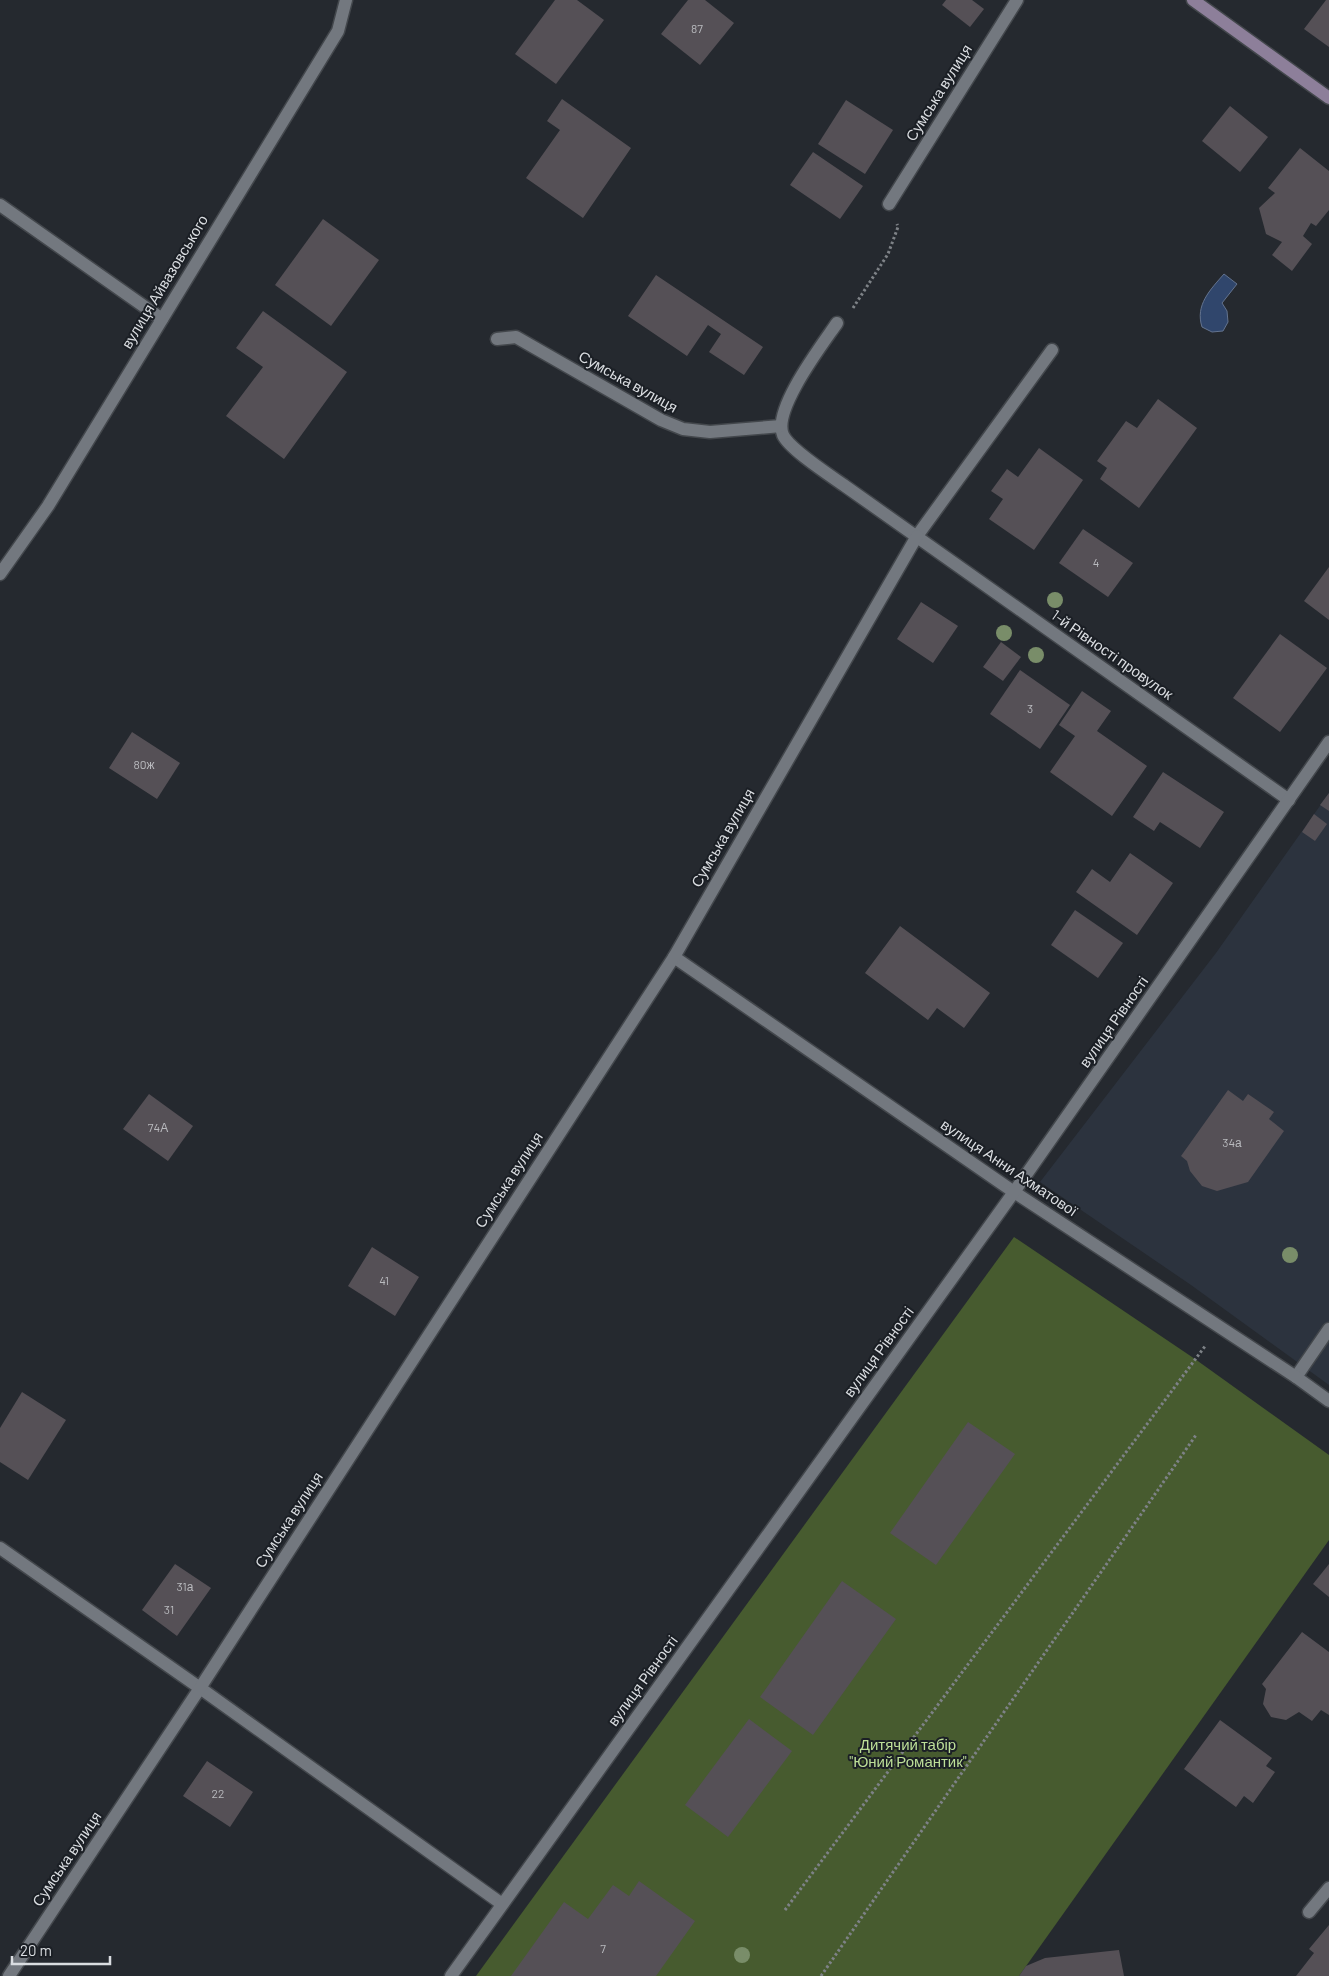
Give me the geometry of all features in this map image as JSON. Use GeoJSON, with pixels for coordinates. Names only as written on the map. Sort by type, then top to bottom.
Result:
{"type":"FeatureCollection","features":[{"type":"Feature","properties":{"kind":"street","name":"вулиця Айвазовського"},"geometry":{"type":"LineString","coordinates":[[0,574],[48,506],[338,30],[346,0]]}},
{"type":"Feature","properties":{"kind":"street","name":"Сумська вулиця"},"geometry":{"type":"LineString","coordinates":[[889,204],[1017,0]]}},
{"type":"Feature","properties":{"kind":"street"},"geometry":{"type":"LineString","coordinates":[[1193,0],[1329,98]]}},
{"type":"Feature","properties":{"kind":"street"},"geometry":{"type":"LineString","coordinates":[[0,205],[162,319]]}},
{"type":"Feature","properties":{"kind":"street"},"geometry":{"type":"LineString","coordinates":[[836,323],[792,392],[781,417],[784,436],[792,446],[845,486],[917,536]]}},
{"type":"Feature","properties":{"kind":"street","name":"Сумська вулиця"},"geometry":{"type":"LineString","coordinates":[[497,339],[516,337],[660,420],[683,429],[710,432],[781,426]]}},
{"type":"Feature","properties":{"kind":"street","name":"Сумська вулиця"},"geometry":{"type":"LineString","coordinates":[[9,1976],[200,1688],[674,956],[917,536],[1052,350]]}},
{"type":"Feature","properties":{"kind":"street","name":"1-й Рівності провулок"},"geometry":{"type":"LineString","coordinates":[[917,536],[1289,800]]}},
{"type":"Feature","properties":{"kind":"street","name":"вулиця Рівності"},"geometry":{"type":"LineString","coordinates":[[451,1976],[1014,1192],[1329,742]]}},
{"type":"Feature","properties":{"kind":"street","name":"вулиця Анни Ахматової"},"geometry":{"type":"LineString","coordinates":[[674,956],[1014,1192],[1296,1377],[1329,1401]]}},
{"type":"Feature","properties":{"kind":"street"},"geometry":{"type":"LineString","coordinates":[[1296,1377],[1329,1329]]}},
{"type":"Feature","properties":{"kind":"street"},"geometry":{"type":"LineString","coordinates":[[0,1548],[502,1904]]}},
{"type":"Feature","properties":{"kind":"street"},"geometry":{"type":"LineString","coordinates":[[1309,1912],[1329,1888]]}},
{"type":"Feature","properties":{"kind":"path"},"geometry":{"type":"LineString","coordinates":[[836,323],[850,314],[888,254],[898,227],[889,204]]}},
{"type":"Feature","properties":{"kind":"path"},"geometry":{"type":"LineString","coordinates":[[785,1910],[1195,1359],[1221,1328]]}},
{"type":"Feature","properties":{"kind":"path"},"geometry":{"type":"LineString","coordinates":[[821,1976],[1196,1435]]}},
{"type":"Feature","properties":{"kind":"shaded area"},"geometry":{"type":"Polygon","coordinates":[[[1329,793],[1329,1385],[1191,1285],[1040,1182],[1216,953],[1329,793]]]}},
{"type":"Feature","properties":{"kind":"green space","name":"Дитячий табір \"Юний Романтик\""},"geometry":{"type":"Polygon","coordinates":[[[1014,1237],[1195,1359],[1329,1455],[1329,1540],[1019,1976],[476,1976],[1014,1237]]]}},
{"type":"Feature","properties":{"kind":"water"},"geometry":{"type":"Polygon","coordinates":[[[1224,274],[1237,284],[1222,303],[1227,311],[1228,322],[1223,331],[1212,332],[1202,327],[1200,319],[1202,305],[1205,298],[1224,274]]]}},
{"type":"Feature","properties":{"kind":"building"},"geometry":{"type":"Polygon","coordinates":[[[555,0],[577,0],[604,20],[556,84],[515,54],[555,0]]]}},
{"type":"Feature","properties":{"kind":"building"},"geometry":{"type":"Polygon","coordinates":[[[688,0],[705,0],[734,23],[700,65],[661,34],[688,0]]]}},
{"type":"Feature","properties":{"kind":"building"},"geometry":{"type":"Polygon","coordinates":[[[946,0],[972,0],[984,9],[970,27],[942,5],[946,0]]]}},
{"type":"Feature","properties":{"kind":"building"},"geometry":{"type":"Polygon","coordinates":[[[1326,0],[1329,0],[1329,47],[1304,29],[1326,0]]]}},
{"type":"Feature","properties":{"kind":"building"},"geometry":{"type":"Polygon","coordinates":[[[562,99],[631,148],[583,218],[526,178],[560,130],[547,121],[562,99]]]}},
{"type":"Feature","properties":{"kind":"building"},"geometry":{"type":"Polygon","coordinates":[[[846,100],[893,130],[865,174],[818,144],[846,100]]]}},
{"type":"Feature","properties":{"kind":"building"},"geometry":{"type":"Polygon","coordinates":[[[1230,106],[1268,137],[1240,172],[1202,141],[1230,106]]]}},
{"type":"Feature","properties":{"kind":"building"},"geometry":{"type":"Polygon","coordinates":[[[1300,148],[1329,171],[1329,210],[1316,226],[1311,223],[1303,236],[1312,244],[1292,271],[1272,255],[1282,242],[1266,234],[1259,208],[1275,193],[1268,188],[1300,148]]]}},
{"type":"Feature","properties":{"kind":"building"},"geometry":{"type":"Polygon","coordinates":[[[813,152],[863,186],[840,219],[790,185],[813,152]]]}},
{"type":"Feature","properties":{"kind":"building"},"geometry":{"type":"Polygon","coordinates":[[[323,219],[379,260],[331,326],[275,285],[323,219]]]}},
{"type":"Feature","properties":{"kind":"building"},"geometry":{"type":"Polygon","coordinates":[[[656,275],[763,347],[744,375],[709,352],[721,334],[708,325],[687,356],[628,316],[656,275]]]}},
{"type":"Feature","properties":{"kind":"building"},"geometry":{"type":"Polygon","coordinates":[[[263,311],[347,372],[284,459],[226,416],[263,367],[236,348],[263,311]]]}},
{"type":"Feature","properties":{"kind":"building"},"geometry":{"type":"Polygon","coordinates":[[[1158,399],[1197,428],[1139,508],[1100,479],[1107,468],[1097,461],[1126,421],[1137,428],[1158,399]]]}},
{"type":"Feature","properties":{"kind":"building"},"geometry":{"type":"Polygon","coordinates":[[[1039,448],[1083,480],[1034,550],[989,519],[1003,499],[991,491],[1007,469],[1018,477],[1039,448]]]}},
{"type":"Feature","properties":{"kind":"building"},"geometry":{"type":"Polygon","coordinates":[[[1083,529],[1133,563],[1108,597],[1059,563],[1083,529]]]}},
{"type":"Feature","properties":{"kind":"building"},"geometry":{"type":"Polygon","coordinates":[[[1329,567],[1329,620],[1304,601],[1329,567]]]}},
{"type":"Feature","properties":{"kind":"building"},"geometry":{"type":"Polygon","coordinates":[[[921,602],[958,626],[933,663],[897,639],[921,602]]]}},
{"type":"Feature","properties":{"kind":"building"},"geometry":{"type":"Polygon","coordinates":[[[1280,634],[1327,668],[1280,732],[1233,698],[1280,634]]]}},
{"type":"Feature","properties":{"kind":"building"},"geometry":{"type":"Polygon","coordinates":[[[1001,642],[1021,657],[1003,681],[983,667],[1001,642]]]}},
{"type":"Feature","properties":{"kind":"building"},"geometry":{"type":"Polygon","coordinates":[[[1020,670],[1070,705],[1040,749],[990,714],[1020,670]]]}},
{"type":"Feature","properties":{"kind":"building"},"geometry":{"type":"Polygon","coordinates":[[[1082,691],[1111,711],[1097,731],[1147,766],[1112,816],[1050,772],[1075,736],[1059,725],[1082,691]]]}},
{"type":"Feature","properties":{"kind":"building"},"geometry":{"type":"Polygon","coordinates":[[[132,732],[180,763],[157,799],[109,768],[132,732]]]}},
{"type":"Feature","properties":{"kind":"building"},"geometry":{"type":"Polygon","coordinates":[[[1163,772],[1224,812],[1200,848],[1160,822],[1154,831],[1133,817],[1163,772]]]}},
{"type":"Feature","properties":{"kind":"building"},"geometry":{"type":"Polygon","coordinates":[[[1329,793],[1329,811],[1320,805],[1329,793]]]}},
{"type":"Feature","properties":{"kind":"building"},"geometry":{"type":"Polygon","coordinates":[[[1314,814],[1327,824],[1315,841],[1302,832],[1314,814]]]}},
{"type":"Feature","properties":{"kind":"building"},"geometry":{"type":"Polygon","coordinates":[[[1130,853],[1173,883],[1137,935],[1076,892],[1092,869],[1110,882],[1130,853]]]}},
{"type":"Feature","properties":{"kind":"building"},"geometry":{"type":"Polygon","coordinates":[[[1075,910],[1123,943],[1098,978],[1051,945],[1075,910]]]}},
{"type":"Feature","properties":{"kind":"building"},"geometry":{"type":"Polygon","coordinates":[[[900,926],[990,993],[964,1028],[937,1008],[928,1020],[865,973],[900,926]]]}},
{"type":"Feature","properties":{"kind":"building"},"geometry":{"type":"Polygon","coordinates":[[[1228,1090],[1243,1101],[1248,1094],[1274,1112],[1269,1119],[1284,1131],[1248,1182],[1217,1191],[1202,1186],[1190,1171],[1187,1161],[1181,1156],[1228,1090]]]}},
{"type":"Feature","properties":{"kind":"building"},"geometry":{"type":"Polygon","coordinates":[[[149,1094],[193,1126],[168,1161],[123,1129],[149,1094]]]}},
{"type":"Feature","properties":{"kind":"building"},"geometry":{"type":"Polygon","coordinates":[[[372,1247],[419,1277],[395,1316],[348,1286],[372,1247]]]}},
{"type":"Feature","properties":{"kind":"building"},"geometry":{"type":"Polygon","coordinates":[[[22,1392],[66,1420],[28,1480],[0,1462],[0,1428],[22,1392]]]}},
{"type":"Feature","properties":{"kind":"building"},"geometry":{"type":"Polygon","coordinates":[[[968,1422],[1015,1454],[936,1565],[890,1533],[968,1422]]]}},
{"type":"Feature","properties":{"kind":"building"},"geometry":{"type":"Polygon","coordinates":[[[175,1564],[211,1588],[177,1636],[142,1610],[175,1564]]]}},
{"type":"Feature","properties":{"kind":"building"},"geometry":{"type":"Polygon","coordinates":[[[1329,1564],[1329,1597],[1313,1584],[1329,1564]]]}},
{"type":"Feature","properties":{"kind":"building"},"geometry":{"type":"Polygon","coordinates":[[[842,1581],[896,1619],[813,1735],[760,1697],[842,1581]]]}},
{"type":"Feature","properties":{"kind":"building"},"geometry":{"type":"Polygon","coordinates":[[[1302,1632],[1329,1652],[1329,1715],[1321,1710],[1312,1721],[1299,1712],[1286,1720],[1271,1717],[1263,1704],[1266,1689],[1262,1684],[1302,1632]]]}},
{"type":"Feature","properties":{"kind":"building"},"geometry":{"type":"Polygon","coordinates":[[[749,1719],[792,1751],[728,1837],[685,1805],[749,1719]]]}},
{"type":"Feature","properties":{"kind":"building"},"geometry":{"type":"Polygon","coordinates":[[[1220,1720],[1272,1758],[1266,1766],[1275,1772],[1253,1803],[1244,1796],[1236,1807],[1184,1769],[1220,1720]]]}},
{"type":"Feature","properties":{"kind":"building"},"geometry":{"type":"Polygon","coordinates":[[[207,1761],[253,1792],[230,1827],[183,1796],[207,1761]]]}},
{"type":"Feature","properties":{"kind":"building"},"geometry":{"type":"Polygon","coordinates":[[[639,1881],[695,1921],[656,1976],[511,1976],[564,1902],[588,1919],[613,1885],[629,1896],[639,1881]]]}},
{"type":"Feature","properties":{"kind":"building"},"geometry":{"type":"Polygon","coordinates":[[[1329,1925],[1329,1976],[1296,1976],[1314,1953],[1309,1949],[1329,1925]]]}},
{"type":"Feature","properties":{"kind":"building"},"geometry":{"type":"Polygon","coordinates":[[[1119,1950],[1124,1976],[1019,1976],[1026,1966],[1045,1958],[1119,1950]]]}}]}
